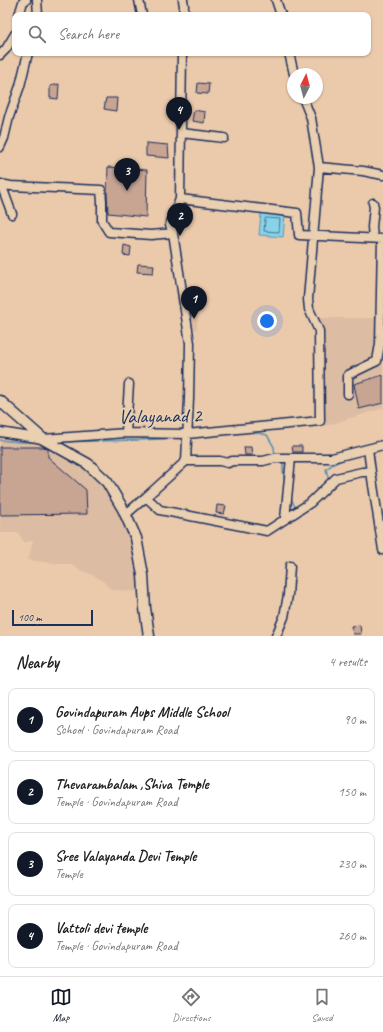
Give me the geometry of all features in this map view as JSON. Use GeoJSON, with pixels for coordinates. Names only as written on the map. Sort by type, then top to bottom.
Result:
{"type":"FeatureCollection","features":[{"type":"Feature","properties":{"kind":"main road"},"geometry":{"type":"LineString","coordinates":[[0,401],[43,438],[88,464],[107,482],[136,538],[143,574],[145,608],[149,636]]}},
{"type":"Feature","properties":{"kind":"street"},"geometry":{"type":"LineString","coordinates":[[20,12],[23,2],[26,0]]}},
{"type":"Feature","properties":{"kind":"street"},"geometry":{"type":"LineString","coordinates":[[35,0],[37,12]]}},
{"type":"Feature","properties":{"kind":"street"},"geometry":{"type":"LineString","coordinates":[[139,0],[141,12]]}},
{"type":"Feature","properties":{"kind":"street"},"geometry":{"type":"LineString","coordinates":[[183,0],[183,12]]}},
{"type":"Feature","properties":{"kind":"street"},"geometry":{"type":"LineString","coordinates":[[276,0],[280,12]]}},
{"type":"Feature","properties":{"kind":"street"},"geometry":{"type":"LineString","coordinates":[[0,55],[12,39]]}},
{"type":"Feature","properties":{"kind":"street"},"geometry":{"type":"LineString","coordinates":[[0,147],[20,86],[27,56]]}},
{"type":"Feature","properties":{"kind":"street"},"geometry":{"type":"LineString","coordinates":[[182,56],[180,199],[170,225],[173,233],[190,343],[186,461]]}},
{"type":"Feature","properties":{"kind":"street"},"geometry":{"type":"LineString","coordinates":[[290,56],[293,68]]}},
{"type":"Feature","properties":{"kind":"street"},"geometry":{"type":"LineString","coordinates":[[305,104],[311,118],[319,167],[313,236]]}},
{"type":"Feature","properties":{"kind":"street"},"geometry":{"type":"LineString","coordinates":[[0,122],[6,129]]}},
{"type":"Feature","properties":{"kind":"street"},"geometry":{"type":"LineString","coordinates":[[181,133],[224,138]]}},
{"type":"Feature","properties":{"kind":"street"},"geometry":{"type":"LineString","coordinates":[[319,167],[383,174]]}},
{"type":"Feature","properties":{"kind":"street"},"geometry":{"type":"LineString","coordinates":[[1,184],[11,186],[101,190],[102,221],[109,232],[151,235],[173,233]]}},
{"type":"Feature","properties":{"kind":"street"},"geometry":{"type":"LineString","coordinates":[[1,184],[12,214]]}},
{"type":"Feature","properties":{"kind":"street"},"geometry":{"type":"LineString","coordinates":[[180,199],[298,213],[299,236],[382,239],[380,344],[377,361],[348,375],[348,394]]}},
{"type":"Feature","properties":{"kind":"street"},"geometry":{"type":"LineString","coordinates":[[373,203],[373,238]]}},
{"type":"Feature","properties":{"kind":"street","name":"Valayanad 2"},"geometry":{"type":"LineString","coordinates":[[0,432],[43,438],[126,433],[187,434],[320,421],[319,330],[309,308],[308,299],[313,236]]}},
{"type":"Feature","properties":{"kind":"street"},"geometry":{"type":"LineString","coordinates":[[126,433],[129,384]]}},
{"type":"Feature","properties":{"kind":"street"},"geometry":{"type":"LineString","coordinates":[[125,515],[186,461],[228,463],[232,461],[263,461],[275,458],[332,458],[383,445]]}},
{"type":"Feature","properties":{"kind":"street"},"geometry":{"type":"LineString","coordinates":[[368,449],[383,550]]}},
{"type":"Feature","properties":{"kind":"street"},"geometry":{"type":"LineString","coordinates":[[285,519],[292,458]]}},
{"type":"Feature","properties":{"kind":"street"},"geometry":{"type":"LineString","coordinates":[[146,497],[160,510],[267,531],[310,502],[336,478],[362,472],[372,472]]}},
{"type":"Feature","properties":{"kind":"street"},"geometry":{"type":"LineString","coordinates":[[276,636],[284,617],[288,595],[290,566]]}},
{"type":"Feature","properties":{"kind":"shaded area"},"geometry":{"type":"Polygon","coordinates":[[[190,308],[197,308],[197,329],[191,329],[190,308]]]}},
{"type":"Feature","properties":{"kind":"shaded area"},"geometry":{"type":"Polygon","coordinates":[[[316,318],[383,318],[383,408],[322,427],[316,318]]]}},
{"type":"Feature","properties":{"kind":"shaded area"},"geometry":{"type":"Polygon","coordinates":[[[41,439],[101,479],[121,511],[136,552],[140,592],[113,590],[93,575],[70,564],[28,560],[33,540],[25,543],[18,533],[0,533],[0,440],[41,439]]]}},
{"type":"Feature","properties":{"kind":"water"},"geometry":{"type":"Polygon","coordinates":[[[261,213],[285,215],[283,237],[259,235],[261,213]]]}},
{"type":"Feature","properties":{"kind":"building"},"geometry":{"type":"Polygon","coordinates":[[[198,83],[209,84],[208,94],[197,93],[198,83]]]}},
{"type":"Feature","properties":{"kind":"building"},"geometry":{"type":"Polygon","coordinates":[[[59,84],[58,99],[50,98],[50,86],[59,84]]]}},
{"type":"Feature","properties":{"kind":"building"},"geometry":{"type":"Polygon","coordinates":[[[106,98],[117,98],[116,111],[104,109],[106,98]]]}},
{"type":"Feature","properties":{"kind":"building"},"geometry":{"type":"Polygon","coordinates":[[[194,110],[205,112],[204,123],[192,121],[194,110]]]}},
{"type":"Feature","properties":{"kind":"building"},"geometry":{"type":"Polygon","coordinates":[[[146,143],[168,145],[169,158],[146,156],[146,143]]]}},
{"type":"Feature","properties":{"kind":"building"},"geometry":{"type":"Polygon","coordinates":[[[108,167],[147,170],[146,217],[108,213],[108,167]]]}},
{"type":"Feature","properties":{"kind":"building"},"geometry":{"type":"Polygon","coordinates":[[[124,245],[131,247],[130,256],[123,255],[124,245]]]}},
{"type":"Feature","properties":{"kind":"building"},"geometry":{"type":"Polygon","coordinates":[[[138,264],[154,265],[153,273],[137,272],[138,264]]]}},
{"type":"Feature","properties":{"kind":"building"},"geometry":{"type":"Polygon","coordinates":[[[383,375],[383,403],[359,409],[354,384],[383,375]]]}},
{"type":"Feature","properties":{"kind":"building"},"geometry":{"type":"Polygon","coordinates":[[[292,446],[302,446],[302,452],[293,452],[292,446]]]}},
{"type":"Feature","properties":{"kind":"building"},"geometry":{"type":"Polygon","coordinates":[[[0,447],[44,447],[48,449],[48,457],[86,490],[87,514],[0,515],[0,447]]]}},
{"type":"Feature","properties":{"kind":"building"},"geometry":{"type":"Polygon","coordinates":[[[244,447],[251,447],[252,455],[245,455],[244,447]]]}},
{"type":"Feature","properties":{"kind":"building"},"geometry":{"type":"Polygon","coordinates":[[[217,505],[226,506],[224,514],[216,513],[217,505]]]}},
{"type":"Feature","properties":{"kind":"building"},"geometry":{"type":"Polygon","coordinates":[[[360,625],[361,634],[353,634],[351,626],[360,625]]]}},
{"type":"Feature","properties":{"kind":"waterway","name":"Valayanad 2"},"geometry":{"type":"LineString","coordinates":[[236,433],[253,432],[267,435],[274,447],[275,456]]}},
{"type":"Feature","properties":{"kind":"waterway"},"geometry":{"type":"LineString","coordinates":[[58,442],[180,438]]}},
{"type":"Feature","properties":{"kind":"waterway"},"geometry":{"type":"LineString","coordinates":[[0,440],[37,442]]}},
{"type":"Feature","properties":{"kind":"waterway","name":"Valayanad 2"},"geometry":{"type":"LineString","coordinates":[[329,481],[326,469],[339,461],[363,454]]}},
{"type":"Feature","properties":{"kind":"waterway","name":"Valayanad 2"},"geometry":{"type":"LineString","coordinates":[[283,461],[285,481]]}},
{"type":"Feature","properties":{"kind":"waterway","name":"Valayanad 2"},"geometry":{"type":"LineString","coordinates":[[290,496],[296,509]]}},
{"type":"Feature","properties":{"kind":"place","name":"Vattoli devi temple"},"geometry":{"type":"Point","coordinates":[179,130]}},
{"type":"Feature","properties":{"kind":"place","name":"Sree Valayanda Devi Temple"},"geometry":{"type":"Point","coordinates":[127,191]}},
{"type":"Feature","properties":{"kind":"place","name":"Thevarambalam ,Shiva Temple"},"geometry":{"type":"Point","coordinates":[180,236]}},
{"type":"Feature","properties":{"kind":"place","name":"Govindapuram Aups Middle School"},"geometry":{"type":"Point","coordinates":[194,319]}}]}
